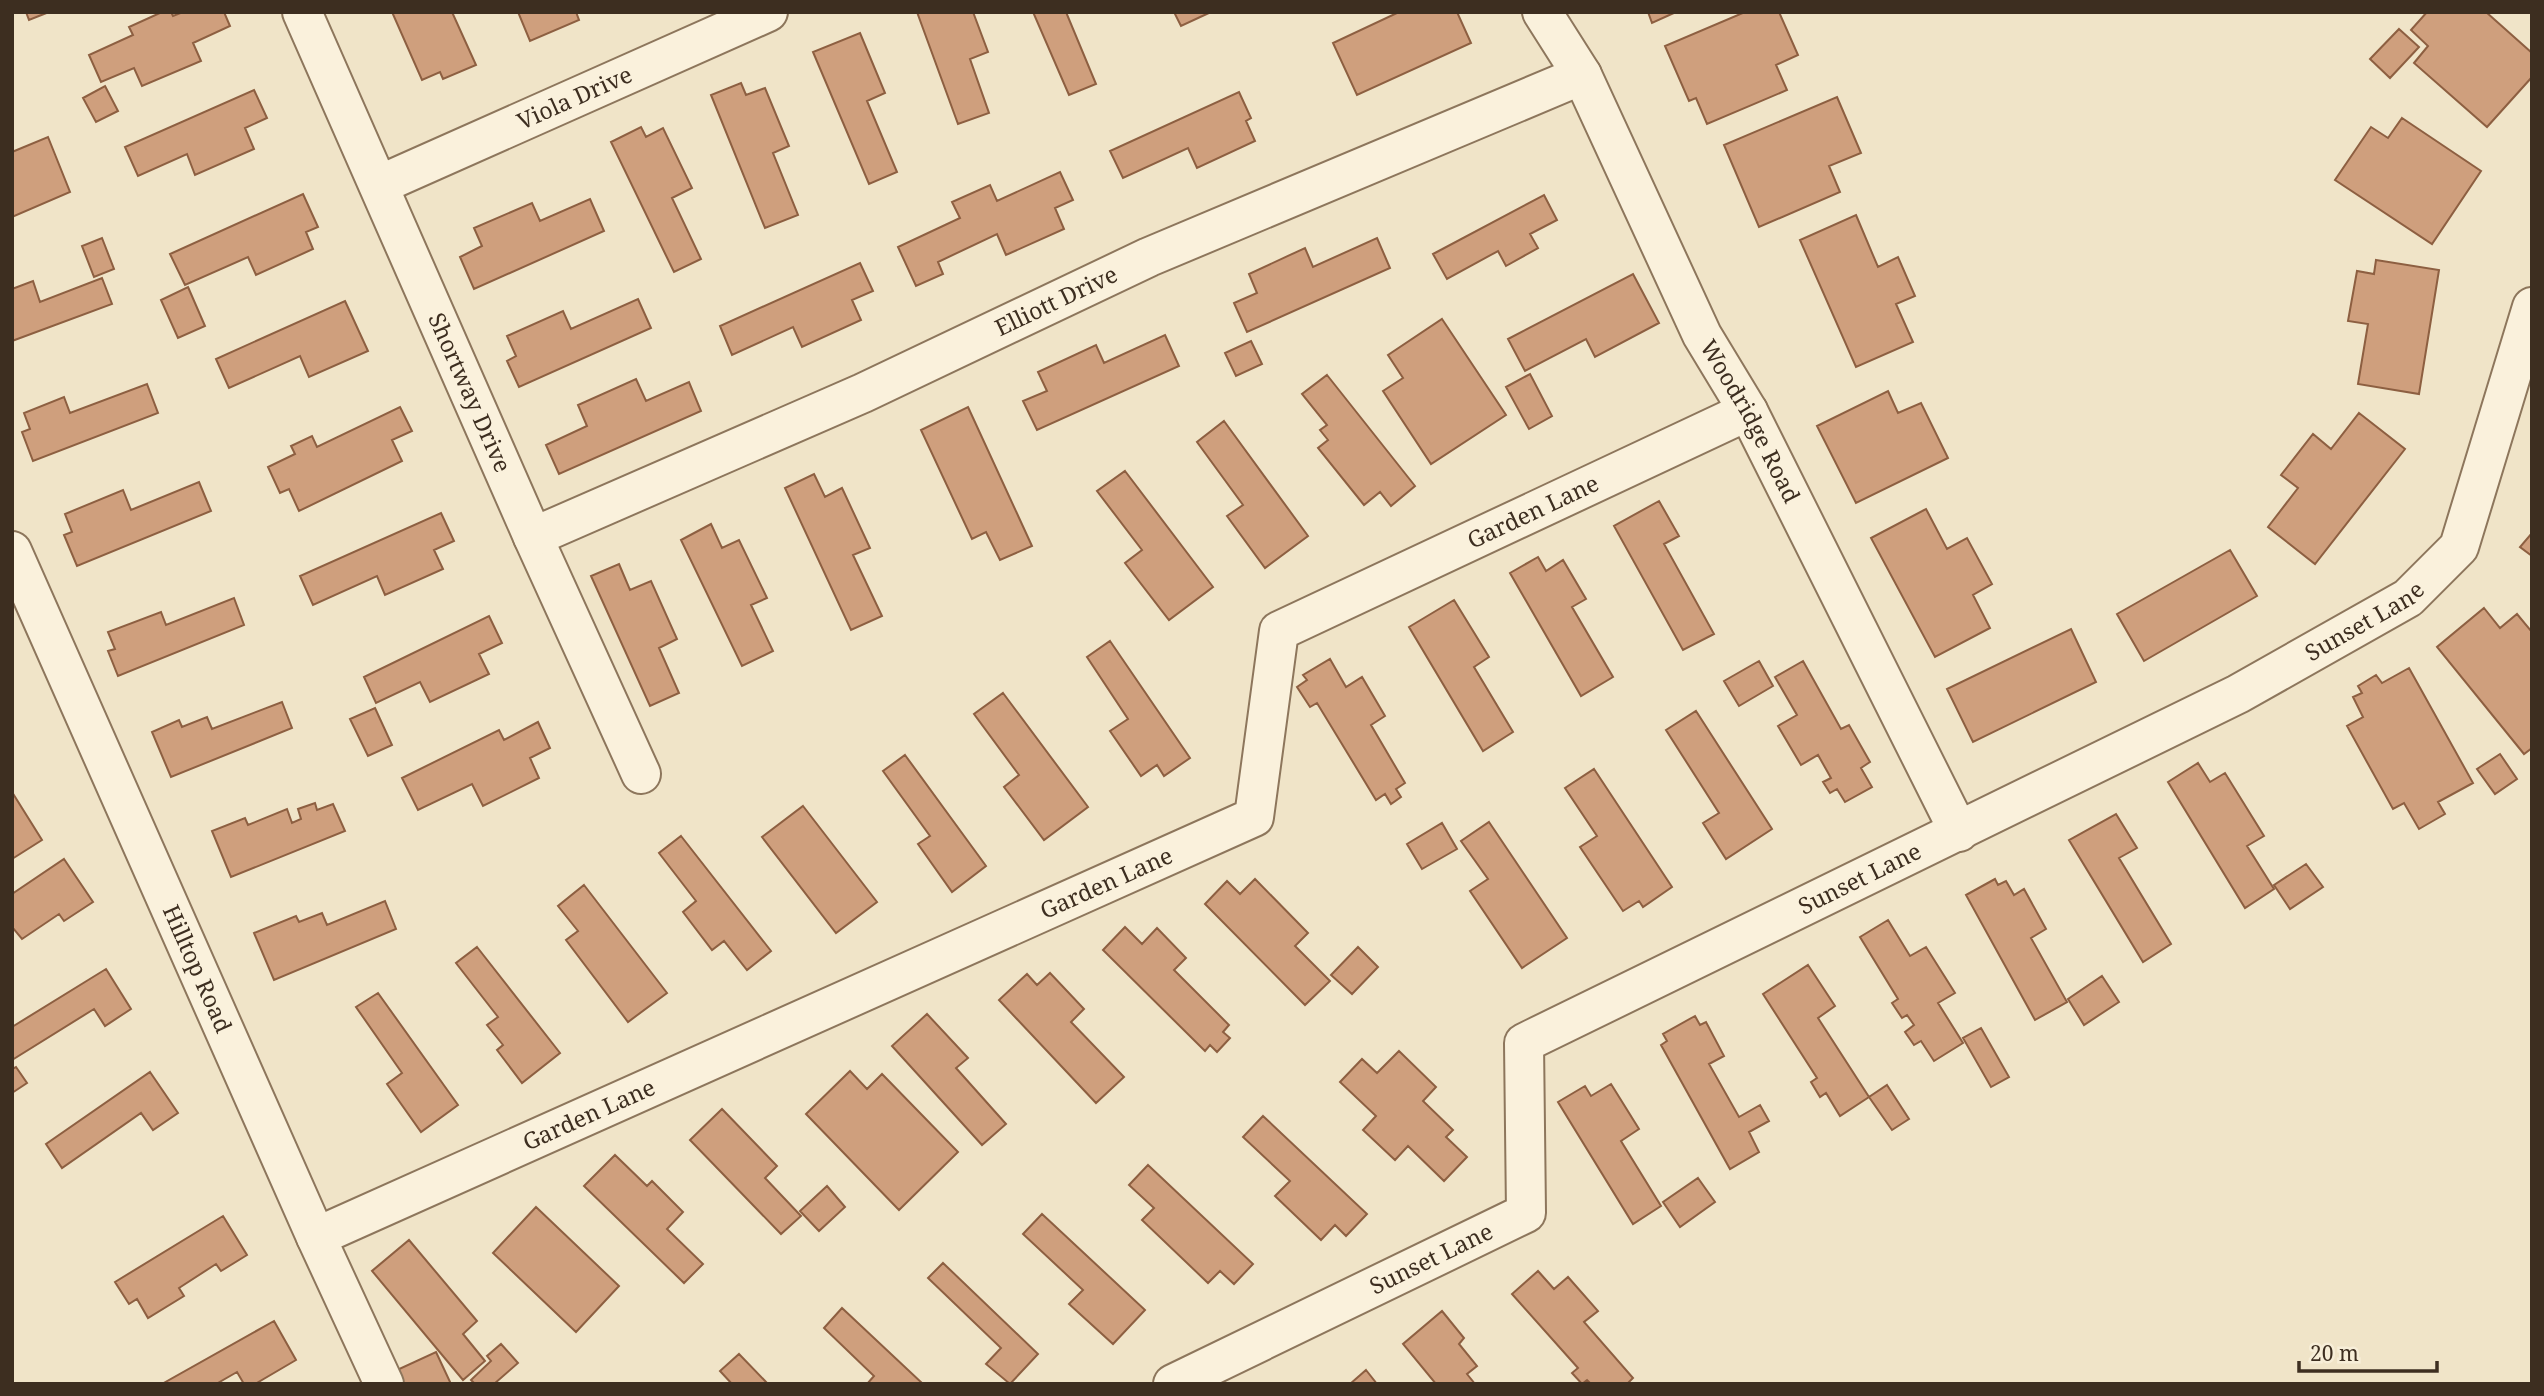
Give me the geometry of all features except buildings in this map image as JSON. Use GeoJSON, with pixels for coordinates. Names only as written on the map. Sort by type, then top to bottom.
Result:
{"type":"FeatureCollection","features":[{"type":"Feature","properties":{"kind":"street","name":"Shortway Drive"},"geometry":{"type":"LineString","coordinates":[[302,12],[533,537],[641,774]]}},
{"type":"Feature","properties":{"kind":"street","name":"Viola Drive"},"geometry":{"type":"LineString","coordinates":[[379,185],[768,12]]}},
{"type":"Feature","properties":{"kind":"street","name":"Woodridge Road"},"geometry":{"type":"LineString","coordinates":[[1542,12],[1582,75],[1702,335],[1748,411],[1959,832]]}},
{"type":"Feature","properties":{"kind":"street","name":"Elliott Drive"},"geometry":{"type":"LineString","coordinates":[[533,537],[863,393],[1149,257],[1582,75]]}},
{"type":"Feature","properties":{"kind":"street","name":"Sunset Lane"},"geometry":{"type":"LineString","coordinates":[[1173,1384],[1526,1213],[1524,1043],[2238,694],[2408,598],[2459,547],[2532,307]]}},
{"type":"Feature","properties":{"kind":"street","name":"Garden Lane"},"geometry":{"type":"LineString","coordinates":[[316,1237],[1254,817],[1279,631],[1748,411]]}},
{"type":"Feature","properties":{"kind":"street","name":"Hilltop Road"},"geometry":{"type":"LineString","coordinates":[[12,551],[316,1237],[384,1384]]}}]}
